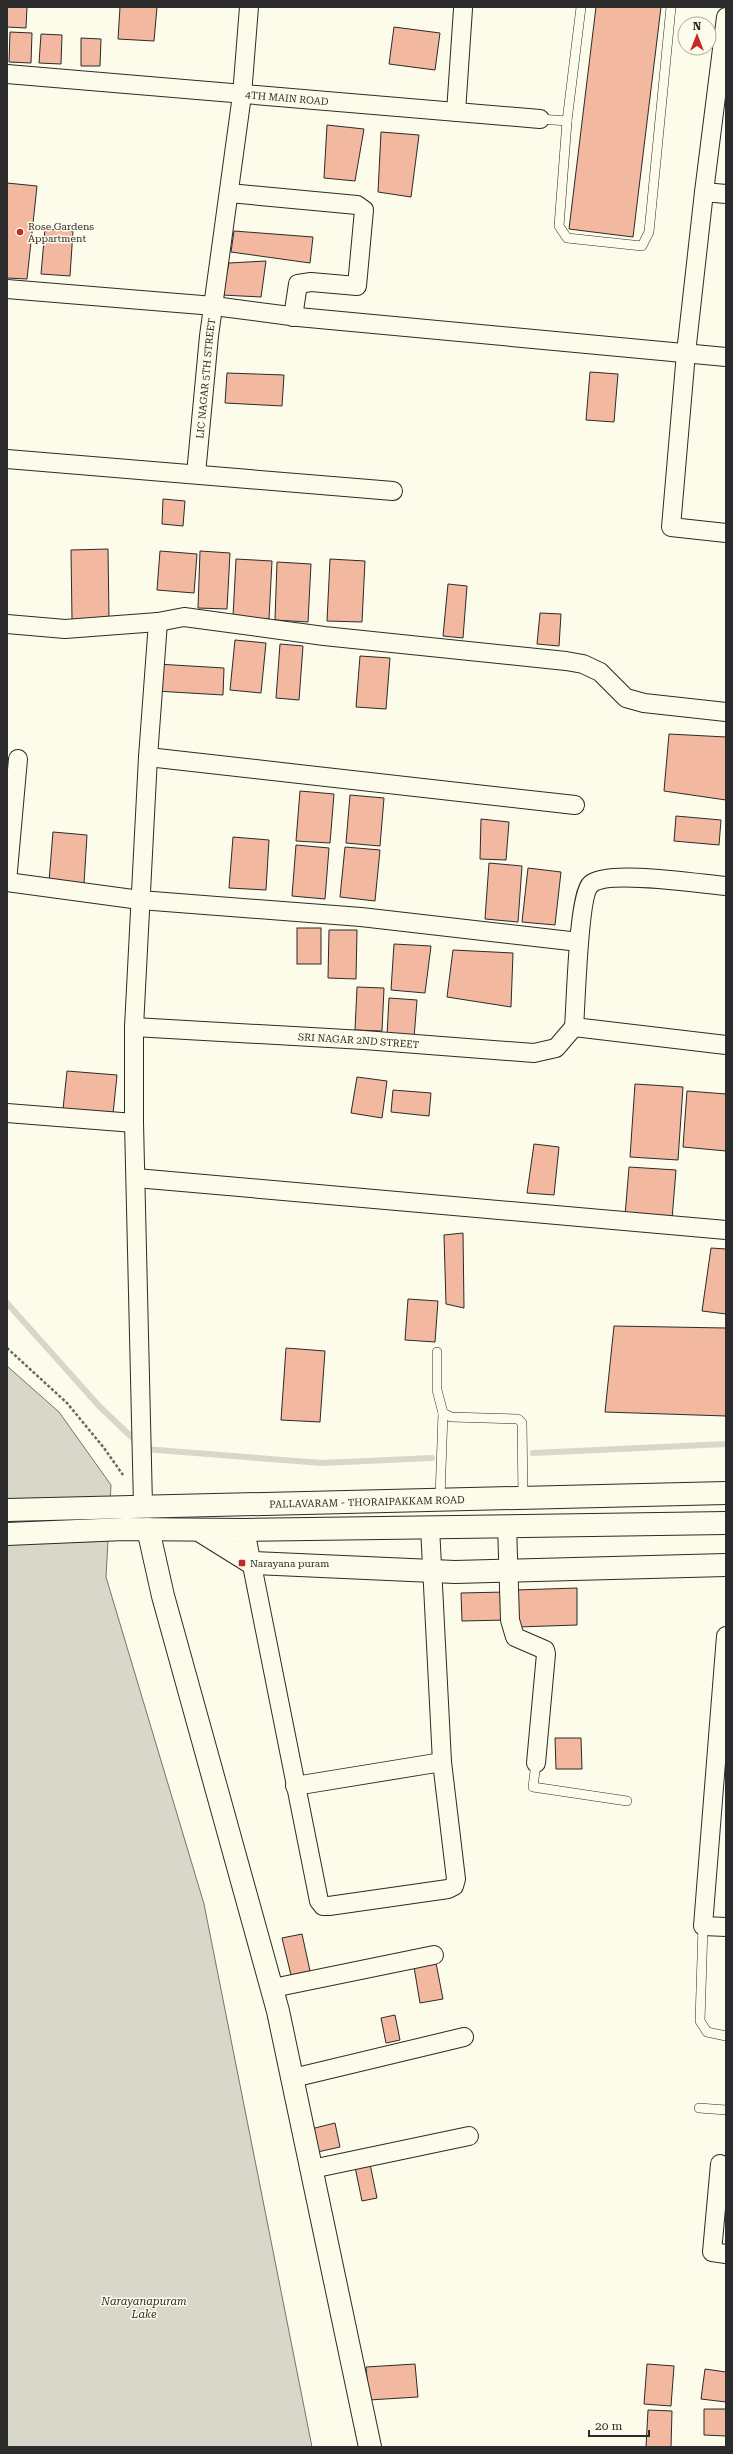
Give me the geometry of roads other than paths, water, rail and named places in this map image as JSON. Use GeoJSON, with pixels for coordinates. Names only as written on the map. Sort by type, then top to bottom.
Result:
{"type":"FeatureCollection","features":[{"type":"Feature","properties":{"kind":"street","name":"LIC NAGAR 5TH STREET"},"geometry":{"type":"LineString","coordinates":[[196,474],[214,306],[242,95],[249,7]]}},
{"type":"Feature","properties":{"kind":"street"},"geometry":{"type":"LineString","coordinates":[[456,112],[463,9]]}},
{"type":"Feature","properties":{"kind":"street"},"geometry":{"type":"LineString","coordinates":[[726,17],[686,353],[671,527],[726,533]]}},
{"type":"Feature","properties":{"kind":"street","name":"4TH MAIN ROAD"},"geometry":{"type":"LineString","coordinates":[[7,74],[540,119]]}},
{"type":"Feature","properties":{"kind":"street"},"geometry":{"type":"LineString","coordinates":[[704,192],[726,194]]}},
{"type":"Feature","properties":{"kind":"street"},"geometry":{"type":"LineString","coordinates":[[229,193],[357,205],[364,210],[357,286],[311,282],[298,284],[293,317]]}},
{"type":"Feature","properties":{"kind":"street"},"geometry":{"type":"LineString","coordinates":[[7,289],[214,306],[293,317],[726,357]]}},
{"type":"Feature","properties":{"kind":"street"},"geometry":{"type":"LineString","coordinates":[[7,459],[393,491]]}},
{"type":"Feature","properties":{"kind":"street"},"geometry":{"type":"LineString","coordinates":[[7,624],[64,630],[158,622],[184,617],[395,644],[566,661],[583,664],[600,672],[626,698],[644,703],[726,712]]}},
{"type":"Feature","properties":{"kind":"street"},"geometry":{"type":"LineString","coordinates":[[143,1505],[134,1123],[134,1027],[148,756],[158,622]]}},
{"type":"Feature","properties":{"kind":"street"},"geometry":{"type":"LineString","coordinates":[[148,756],[575,805]]}},
{"type":"Feature","properties":{"kind":"street"},"geometry":{"type":"LineString","coordinates":[[18,759],[7,882],[140,900],[361,917],[580,942]]}},
{"type":"Feature","properties":{"kind":"street"},"geometry":{"type":"LineString","coordinates":[[726,886],[625,877],[602,878],[591,884],[586,893],[580,942],[574,1027],[726,1046]]}},
{"type":"Feature","properties":{"kind":"street","name":"SRI NAGAR 2ND STREET"},"geometry":{"type":"LineString","coordinates":[[134,1027],[364,1040],[534,1053],[556,1048],[574,1027]]}},
{"type":"Feature","properties":{"kind":"street"},"geometry":{"type":"LineString","coordinates":[[7,1113],[134,1123]]}},
{"type":"Feature","properties":{"kind":"street"},"geometry":{"type":"LineString","coordinates":[[136,1178],[726,1230]]}},
{"type":"Feature","properties":{"kind":"street","name":"PALLAVARAM - THORAIPAKKAM ROAD"},"geometry":{"type":"LineString","coordinates":[[7,1510],[143,1505],[726,1493]]}},
{"type":"Feature","properties":{"kind":"street"},"geometry":{"type":"LineString","coordinates":[[7,1534],[148,1529],[245,1530],[726,1523]]}},
{"type":"Feature","properties":{"kind":"street"},"geometry":{"type":"LineString","coordinates":[[507,1525],[510,1620],[515,1637],[545,1650],[546,1654],[536,1762]]}},
{"type":"Feature","properties":{"kind":"street"},"geometry":{"type":"LineString","coordinates":[[245,1530],[294,1786],[319,1901],[323,1906],[448,1889],[454,1886],[456,1879],[442,1762],[430,1527]]}},
{"type":"Feature","properties":{"kind":"street"},"geometry":{"type":"LineString","coordinates":[[148,1529],[163,1596],[273,1988],[370,2447]]}},
{"type":"Feature","properties":{"kind":"street"},"geometry":{"type":"LineString","coordinates":[[199,1530],[252,1563],[431,1569],[456,1572],[726,1565]]}},
{"type":"Feature","properties":{"kind":"street"},"geometry":{"type":"LineString","coordinates":[[726,1636],[723,1730],[703,1926],[726,1927]]}},
{"type":"Feature","properties":{"kind":"street"},"geometry":{"type":"LineString","coordinates":[[294,1786],[442,1762]]}},
{"type":"Feature","properties":{"kind":"street"},"geometry":{"type":"LineString","coordinates":[[273,1988],[434,1955]]}},
{"type":"Feature","properties":{"kind":"street"},"geometry":{"type":"LineString","coordinates":[[292,2078],[464,2037]]}},
{"type":"Feature","properties":{"kind":"street"},"geometry":{"type":"LineString","coordinates":[[312,2169],[469,2136]]}},
{"type":"Feature","properties":{"kind":"street"},"geometry":{"type":"LineString","coordinates":[[720,2164],[712,2252],[726,2254]]}},
{"type":"Feature","properties":{"kind":"lane"},"geometry":{"type":"LineString","coordinates":[[581,7],[567,122],[559,226],[567,238],[642,246],[649,232],[671,7]]}},
{"type":"Feature","properties":{"kind":"lane","name":"4TH MAIN ROAD"},"geometry":{"type":"LineString","coordinates":[[540,119],[567,122]]}},
{"type":"Feature","properties":{"kind":"lane"},"geometry":{"type":"LineString","coordinates":[[437,1352],[437,1390],[443,1413],[440,1498]]}},
{"type":"Feature","properties":{"kind":"lane"},"geometry":{"type":"LineString","coordinates":[[443,1413],[451,1417],[518,1419],[522,1423],[522,1497]]}},
{"type":"Feature","properties":{"kind":"lane"},"geometry":{"type":"LineString","coordinates":[[536,1762],[533,1787],[627,1801]]}},
{"type":"Feature","properties":{"kind":"lane"},"geometry":{"type":"LineString","coordinates":[[703,1926],[700,2021],[707,2032],[726,2036]]}},
{"type":"Feature","properties":{"kind":"lane"},"geometry":{"type":"LineString","coordinates":[[699,2108],[726,2110]]}},
{"type":"Feature","properties":{"kind":"water","name":"Narayanapuram Lake"},"geometry":{"type":"Polygon","coordinates":[[[7,1366],[59,1412],[111,1485],[106,1577],[204,1904],[312,2447],[7,2447],[7,1366]]]}},
{"type":"Feature","properties":{"kind":"waterway"},"geometry":{"type":"LineString","coordinates":[[7,1303],[99,1406],[144,1449],[322,1463],[432,1458]]}},
{"type":"Feature","properties":{"kind":"waterway"},"geometry":{"type":"LineString","coordinates":[[533,1453],[726,1444]]}},
{"type":"Feature","properties":{"kind":"place","name":"Rose Gardens Appartment"},"geometry":{"type":"Point","coordinates":[20,232]}},
{"type":"Feature","properties":{"kind":"place","name":"Narayana puram"},"geometry":{"type":"Point","coordinates":[242,1563]}}]}
